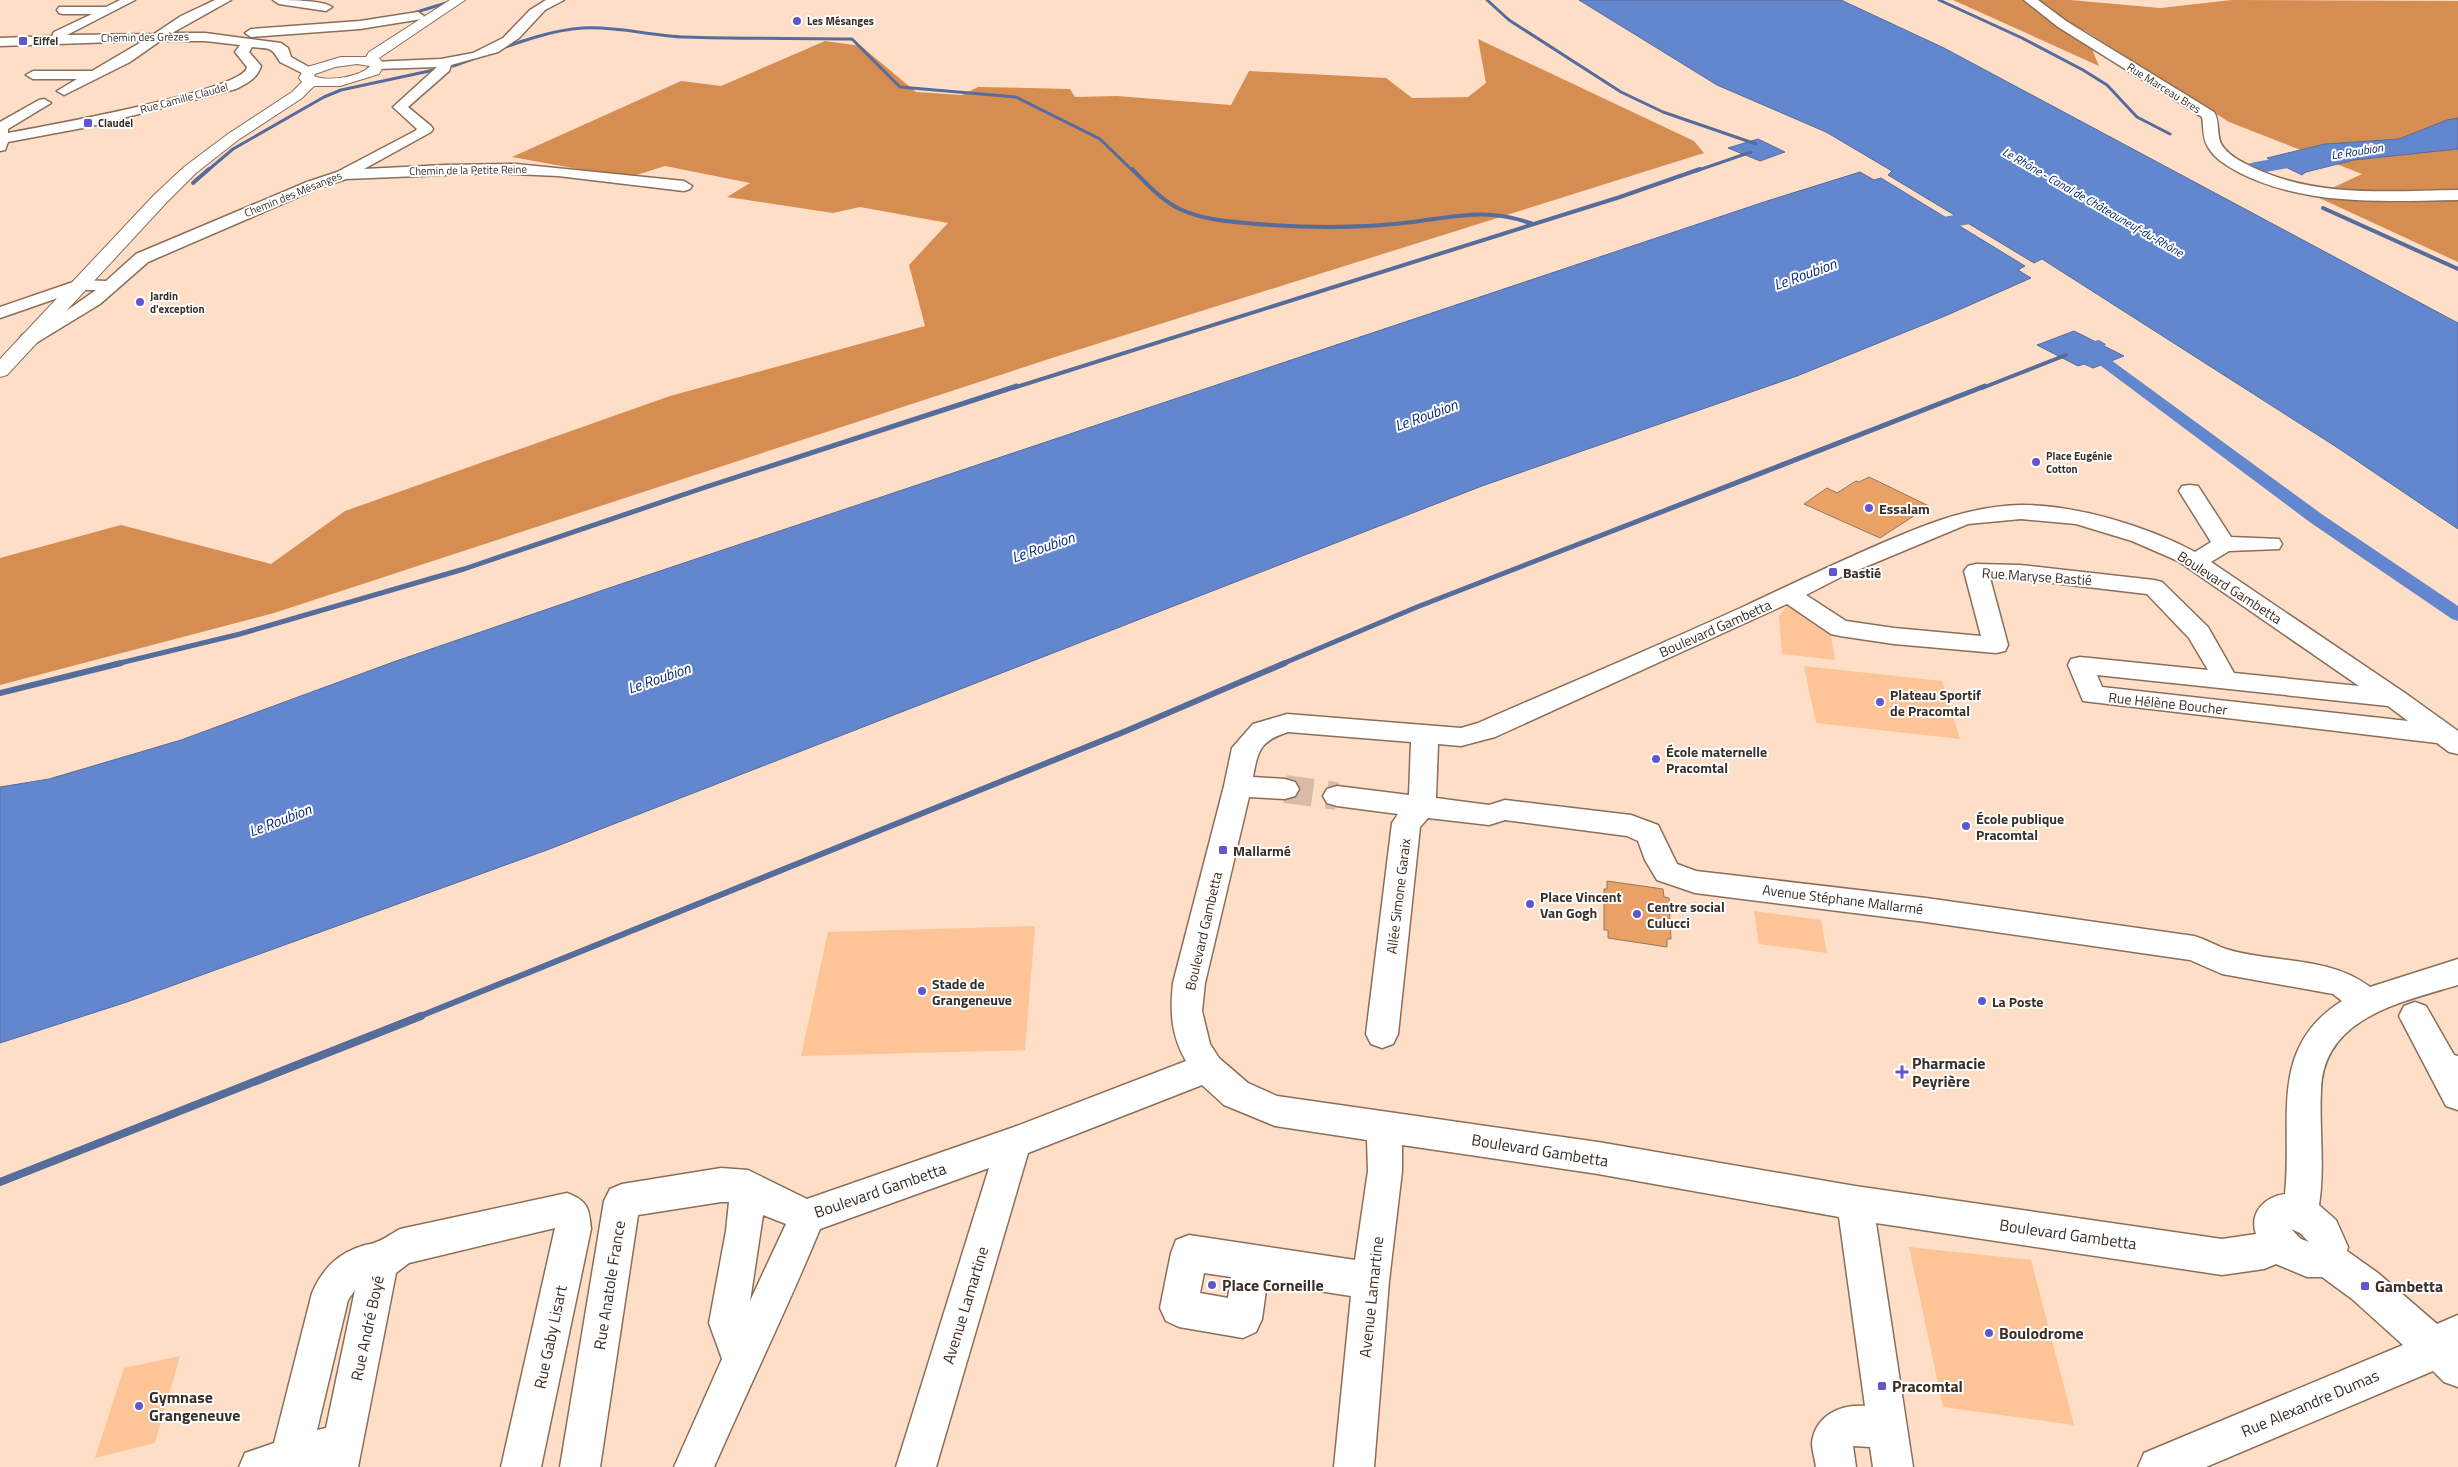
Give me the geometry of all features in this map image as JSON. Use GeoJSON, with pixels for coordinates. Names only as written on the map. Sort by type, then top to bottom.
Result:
{"type":"FeatureCollection","features":[{"type":"Feature","properties":{"kind":"main road"},"geometry":{"type":"LineString","coordinates":[[375,66],[371,59],[374,55],[394,40],[459,0]]}},
{"type":"Feature","properties":{"kind":"main road"},"geometry":{"type":"LineString","coordinates":[[0,371],[160,198],[190,170],[234,137],[297,95],[310,76],[394,40]]}},
{"type":"Feature","properties":{"kind":"main road"},"geometry":{"type":"LineString","coordinates":[[343,61],[375,66]]}},
{"type":"Feature","properties":{"kind":"main road"},"geometry":{"type":"LineString","coordinates":[[272,113],[334,82],[362,77],[375,66]]}},
{"type":"Feature","properties":{"kind":"main road"},"geometry":{"type":"LineString","coordinates":[[310,76],[334,82]]}},
{"type":"Feature","properties":{"kind":"street"},"geometry":{"type":"LineString","coordinates":[[50,40],[129,0]]}},
{"type":"Feature","properties":{"kind":"street"},"geometry":{"type":"LineString","coordinates":[[64,91],[160,37],[185,19],[225,0]]}},
{"type":"Feature","properties":{"kind":"street"},"geometry":{"type":"LineString","coordinates":[[210,7],[232,0]]}},
{"type":"Feature","properties":{"kind":"street"},"geometry":{"type":"LineString","coordinates":[[279,0],[326,7]]}},
{"type":"Feature","properties":{"kind":"street"},"geometry":{"type":"LineString","coordinates":[[375,66],[442,62],[489,50],[509,40],[543,5],[558,0]]}},
{"type":"Feature","properties":{"kind":"street","name":"Rue Marceau Bres"},"geometry":{"type":"LineString","coordinates":[[2030,0],[2062,24],[2209,115],[2214,146],[2220,153],[2246,171],[2271,181],[2346,195],[2458,195]]}},
{"type":"Feature","properties":{"kind":"street"},"geometry":{"type":"LineString","coordinates":[[63,10],[109,10]]}},
{"type":"Feature","properties":{"kind":"street"},"geometry":{"type":"LineString","coordinates":[[205,37],[216,34],[360,24],[418,16]]}},
{"type":"Feature","properties":{"kind":"street","name":"Chemin des Grèzes"},"geometry":{"type":"LineString","coordinates":[[0,42],[205,37],[276,46],[283,51],[284,57],[310,76]]}},
{"type":"Feature","properties":{"kind":"street","name":"Rue Camille Claudel"},"geometry":{"type":"LineString","coordinates":[[1,139],[88,123],[231,86],[254,71],[254,66],[245,58],[242,52],[249,42]]}},
{"type":"Feature","properties":{"kind":"street","name":"Chemin des Grèzes"},"geometry":{"type":"LineString","coordinates":[[284,57],[306,62],[343,61]]}},
{"type":"Feature","properties":{"kind":"street","name":"Chemin des Mésanges"},"geometry":{"type":"LineString","coordinates":[[0,313],[79,285],[98,286],[109,282],[142,258],[305,188],[342,176],[420,134],[426,129],[400,106],[444,68],[442,62]]}},
{"type":"Feature","properties":{"kind":"street"},"geometry":{"type":"LineString","coordinates":[[33,75],[95,75]]}},
{"type":"Feature","properties":{"kind":"street"},"geometry":{"type":"LineString","coordinates":[[0,155],[1,127],[44,103]]}},
{"type":"Feature","properties":{"kind":"street"},"geometry":{"type":"LineString","coordinates":[[0,113],[22,114]]}},
{"type":"Feature","properties":{"kind":"street","name":"Chemin de la Petite Reine"},"geometry":{"type":"LineString","coordinates":[[342,176],[472,168],[516,168],[684,186]]}},
{"type":"Feature","properties":{"kind":"street","name":"Chemin des Mésanges"},"geometry":{"type":"LineString","coordinates":[[30,339],[72,316],[100,296],[123,273]]}},
{"type":"Feature","properties":{"kind":"street"},"geometry":{"type":"LineString","coordinates":[[21,306],[42,310],[51,316]]}},
{"type":"Feature","properties":{"kind":"street"},"geometry":{"type":"LineString","coordinates":[[2190,491],[2224,544]]}},
{"type":"Feature","properties":{"kind":"street","name":"Boulevard Gambetta"},"geometry":{"type":"LineString","coordinates":[[2280,1244],[2264,1251],[2222,1256],[1855,1203],[1598,1158],[1275,1111],[1236,1094],[1207,1068],[1195,1047],[1186,1011],[1205,914],[1238,786],[1245,748],[1262,731],[1287,723],[1461,737],[1486,730],[1833,572],[1934,529],[1966,518],[2020,512],[2077,518],[2140,536],[2195,562],[2452,739]]}},
{"type":"Feature","properties":{"kind":"street"},"geometry":{"type":"LineString","coordinates":[[2195,562],[2224,544],[2271,544]]}},
{"type":"Feature","properties":{"kind":"street","name":"Rue Maryse Bastié"},"geometry":{"type":"LineString","coordinates":[[1788,594],[1840,628],[1894,636],[1996,645],[1976,571],[2020,572],[2154,587],[2199,633],[2226,680]]}},
{"type":"Feature","properties":{"kind":"street","name":"Rue Hélène Boucher"},"geometry":{"type":"LineString","coordinates":[[2396,699],[2080,665],[2092,695],[2452,739]]}},
{"type":"Feature","properties":{"kind":"street"},"geometry":{"type":"LineString","coordinates":[[1422,807],[1426,734]]}},
{"type":"Feature","properties":{"kind":"street"},"geometry":{"type":"LineString","coordinates":[[1238,786],[1285,789]]}},
{"type":"Feature","properties":{"kind":"street","name":"Avenue Stéphane Mallarmé"},"geometry":{"type":"LineString","coordinates":[[1337,796],[1489,815],[1505,810],[1631,826],[1648,832],[1654,842],[1659,860],[1667,872],[1695,882],[1926,910],[2194,948],[2222,961],[2332,980],[2344,985],[2366,1002]]}},
{"type":"Feature","properties":{"kind":"street","name":"Allée Simone Garaix"},"geometry":{"type":"LineString","coordinates":[[1382,1034],[1406,823],[1422,807]]}},
{"type":"Feature","properties":{"kind":"street"},"geometry":{"type":"LineString","coordinates":[[2300,1214],[2305,1170],[2304,1088],[2310,1055],[2317,1040],[2338,1017],[2366,1002],[2458,972]]}},
{"type":"Feature","properties":{"kind":"street"},"geometry":{"type":"LineString","coordinates":[[2415,1016],[2453,1077]]}},
{"type":"Feature","properties":{"kind":"street","name":"Boulevard Gambetta"},"geometry":{"type":"LineString","coordinates":[[735,1186],[807,1216],[1014,1144],[1207,1068]]}},
{"type":"Feature","properties":{"kind":"street","name":"Avenue Lamartine"},"geometry":{"type":"LineString","coordinates":[[1354,1467],[1371,1281],[1385,1171],[1384,1126]]}},
{"type":"Feature","properties":{"kind":"street","name":"Avenue Lamartine"},"geometry":{"type":"LineString","coordinates":[[916,1467],[1014,1144]]}},
{"type":"Feature","properties":{"kind":"street"},"geometry":{"type":"LineString","coordinates":[[735,1186],[744,1231],[728,1323],[741,1360]]}},
{"type":"Feature","properties":{"kind":"street","name":"Rue Anatole France"},"geometry":{"type":"LineString","coordinates":[[580,1467],[622,1201],[735,1186]]}},
{"type":"Feature","properties":{"kind":"street"},"geometry":{"type":"LineString","coordinates":[[1855,1203],[1891,1448]]}},
{"type":"Feature","properties":{"kind":"street","name":"Rue André Boyé"},"geometry":{"type":"LineString","coordinates":[[340,1455],[376,1274],[383,1260],[400,1247],[556,1210],[567,1210]]}},
{"type":"Feature","properties":{"kind":"street","name":"Rue Gaby Lisart"},"geometry":{"type":"LineString","coordinates":[[521,1467],[573,1229],[572,1214],[567,1210]]}},
{"type":"Feature","properties":{"kind":"street"},"geometry":{"type":"LineString","coordinates":[[2283,1211],[2300,1214],[2317,1224],[2329,1240],[2330,1254],[2326,1258],[2319,1261],[2304,1259],[2289,1252],[2280,1244],[2274,1234],[2271,1225],[2272,1218],[2283,1211]]}},
{"type":"Feature","properties":{"kind":"street"},"geometry":{"type":"LineString","coordinates":[[694,1467],[741,1360],[777,1288],[807,1216]]}},
{"type":"Feature","properties":{"kind":"street"},"geometry":{"type":"LineString","coordinates":[[2326,1258],[2449,1349]]}},
{"type":"Feature","properties":{"kind":"street"},"geometry":{"type":"LineString","coordinates":[[340,1455],[274,1462],[331,1293],[337,1283],[362,1262],[383,1260]]}},
{"type":"Feature","properties":{"kind":"street"},"geometry":{"type":"LineString","coordinates":[[1252,1263],[1371,1281]]}},
{"type":"Feature","properties":{"kind":"street","name":"Rue Alexandre Dumas"},"geometry":{"type":"LineString","coordinates":[[2158,1467],[2425,1355],[2449,1349]]}},
{"type":"Feature","properties":{"kind":"street"},"geometry":{"type":"LineString","coordinates":[[1836,1467],[1833,1441],[1838,1430],[1846,1424],[1891,1448]]}},
{"type":"Feature","properties":{"kind":"shaded area"},"geometry":{"type":"Polygon","coordinates":[[[1953,0],[2070,0],[2160,8],[2232,0],[2458,1],[2458,262],[2315,196],[2362,174],[2229,122],[2084,30],[2099,66],[1953,0]]]}},
{"type":"Feature","properties":{"kind":"shaded area"},"geometry":{"type":"Polygon","coordinates":[[[1478,39],[1694,141],[1704,153],[1052,358],[274,613],[0,685],[0,558],[121,525],[271,564],[345,511],[670,396],[925,326],[909,265],[948,223],[860,207],[833,213],[727,197],[750,183],[665,166],[627,178],[512,157],[681,81],[721,86],[825,41],[861,46],[916,92],[962,95],[978,87],[1070,89],[1075,97],[1117,96],[1231,105],[1249,71],[1386,78],[1412,98],[1468,97],[1486,83],[1478,39]]]}},
{"type":"Feature","properties":{"kind":"shaded area"},"geometry":{"type":"Polygon","coordinates":[[[1787,606],[1797,607],[1830,630],[1835,660],[1782,654],[1779,616],[1787,606]]]}},
{"type":"Feature","properties":{"kind":"shaded area","name":"Plateau Sportif de Pracomtal"},"geometry":{"type":"Polygon","coordinates":[[[1804,666],[1942,681],[1960,739],[1816,723],[1804,666]]]}},
{"type":"Feature","properties":{"kind":"shaded area"},"geometry":{"type":"Polygon","coordinates":[[[1754,911],[1821,920],[1827,953],[1759,944],[1754,911]]]}},
{"type":"Feature","properties":{"kind":"shaded area","name":"Stade de Grangeneuve"},"geometry":{"type":"Polygon","coordinates":[[[1035,926],[1025,1050],[801,1056],[828,932],[1035,926]]]}},
{"type":"Feature","properties":{"kind":"shaded area","name":"Boulodrome"},"geometry":{"type":"Polygon","coordinates":[[[1909,1247],[2031,1260],[2074,1425],[1943,1407],[1909,1247]]]}},
{"type":"Feature","properties":{"kind":"shaded area","name":"Gymnase Grangeneuve"},"geometry":{"type":"Polygon","coordinates":[[[180,1356],[155,1443],[95,1458],[124,1368],[180,1356]]]}},
{"type":"Feature","properties":{"kind":"water","name":"Le Rhône - Canal de Châteauneuf-du-Rhône"},"geometry":{"type":"Polygon","coordinates":[[[1579,0],[1841,0],[1944,48],[2458,323],[2458,529],[2338,448],[2042,259],[2034,263],[1888,175],[1892,171],[1826,132],[1717,85],[1579,0]]]}},
{"type":"Feature","properties":{"kind":"water"},"geometry":{"type":"Polygon","coordinates":[[[2458,118],[2458,149],[2354,160],[2306,172],[2302,175],[2267,158],[2325,144],[2399,139],[2447,120],[2458,118]]]}},
{"type":"Feature","properties":{"kind":"water"},"geometry":{"type":"Polygon","coordinates":[[[1758,139],[1785,152],[1760,161],[1728,148],[1758,139]]]}},
{"type":"Feature","properties":{"kind":"water"},"geometry":{"type":"Polygon","coordinates":[[[1860,172],[1874,180],[1881,178],[2025,266],[2018,270],[2031,278],[1945,316],[1797,376],[1482,486],[547,850],[127,1002],[0,1043],[0,787],[49,779],[181,740],[396,661],[609,588],[1767,201],[1860,172]]]}},
{"type":"Feature","properties":{"kind":"water"},"geometry":{"type":"Polygon","coordinates":[[[2074,331],[2124,356],[2093,368],[2084,364],[2078,366],[2037,345],[2074,331]]]}},
{"type":"Feature","properties":{"kind":"building","name":"Essalam"},"geometry":{"type":"Polygon","coordinates":[[[1869,477],[1929,506],[1880,538],[1804,504],[1827,488],[1837,493],[1856,481],[1859,482],[1869,477]]]}},
{"type":"Feature","properties":{"kind":"building","name":"Centre social Culucci"},"geometry":{"type":"Polygon","coordinates":[[[1607,881],[1663,889],[1664,897],[1669,898],[1671,939],[1667,939],[1667,947],[1608,938],[1608,930],[1604,930],[1604,889],[1607,889],[1607,881]]]}},
{"type":"Feature","properties":{"kind":"waterway"},"geometry":{"type":"LineString","coordinates":[[1487,0],[1509,20],[1621,92],[1663,112],[1756,144]]}},
{"type":"Feature","properties":{"kind":"waterway"},"geometry":{"type":"LineString","coordinates":[[1939,0],[2022,38],[2083,70],[2107,85],[2137,117],[2170,134]]}},
{"type":"Feature","properties":{"kind":"waterway"},"geometry":{"type":"LineString","coordinates":[[407,15],[446,3]]}},
{"type":"Feature","properties":{"kind":"waterway"},"geometry":{"type":"LineString","coordinates":[[453,66],[534,37],[583,28],[609,28],[685,37],[852,39],[900,87],[1016,97],[1100,139],[1133,171]]}},
{"type":"Feature","properties":{"kind":"waterway"},"geometry":{"type":"LineString","coordinates":[[207,171],[233,149],[324,97],[341,90],[434,70]]}},
{"type":"Feature","properties":{"kind":"waterway"},"geometry":{"type":"LineString","coordinates":[[1696,171],[1751,152]]}},
{"type":"Feature","properties":{"kind":"waterway","name":"Le Roubion"},"geometry":{"type":"LineString","coordinates":[[2255,168],[2324,156]]}},
{"type":"Feature","properties":{"kind":"waterway"},"geometry":{"type":"LineString","coordinates":[[193,183],[209,169]]}},
{"type":"Feature","properties":{"kind":"waterway"},"geometry":{"type":"LineString","coordinates":[[1132,169],[1175,207],[1205,218],[1287,226],[1350,227],[1487,215],[1502,216],[1533,224]]}},
{"type":"Feature","properties":{"kind":"waterway"},"geometry":{"type":"LineString","coordinates":[[1013,388],[1620,197],[1700,169]]}},
{"type":"Feature","properties":{"kind":"waterway"},"geometry":{"type":"LineString","coordinates":[[2323,208],[2458,269]]}},
{"type":"Feature","properties":{"kind":"waterway","name":"Le Roubion"},"geometry":{"type":"LineString","coordinates":[[1907,236],[1943,223],[2006,212]]}},
{"type":"Feature","properties":{"kind":"waterway"},"geometry":{"type":"LineString","coordinates":[[2099,344],[2080,349],[2106,363],[2317,519],[2458,615]]}},
{"type":"Feature","properties":{"kind":"waterway"},"geometry":{"type":"LineString","coordinates":[[1982,388],[2066,355]]}},
{"type":"Feature","properties":{"kind":"waterway"},"geometry":{"type":"LineString","coordinates":[[116,664],[240,634],[464,569],[706,487],[1017,386]]}},
{"type":"Feature","properties":{"kind":"waterway"},"geometry":{"type":"LineString","coordinates":[[1282,664],[1417,607],[1985,386]]}},
{"type":"Feature","properties":{"kind":"waterway"},"geometry":{"type":"LineString","coordinates":[[0,693],[121,663]]}},
{"type":"Feature","properties":{"kind":"waterway"},"geometry":{"type":"LineString","coordinates":[[418,1017],[1126,731],[1285,663]]}},
{"type":"Feature","properties":{"kind":"waterway"},"geometry":{"type":"LineString","coordinates":[[0,1182],[421,1016]]}},
{"type":"Feature","properties":{"kind":"tunnel"},"geometry":{"type":"LineString","coordinates":[[1285,789],[1337,796]]}},
{"type":"Feature","properties":{"kind":"place","name":"Les Mésanges"},"geometry":{"type":"Point","coordinates":[797,21]}},
{"type":"Feature","properties":{"kind":"place","name":"Eiffel"},"geometry":{"type":"Point","coordinates":[23,41]}},
{"type":"Feature","properties":{"kind":"place","name":"Claudel"},"geometry":{"type":"Point","coordinates":[88,123]}},
{"type":"Feature","properties":{"kind":"place","name":"Jardin d'exception"},"geometry":{"type":"Point","coordinates":[140,302]}},
{"type":"Feature","properties":{"kind":"place","name":"Place Eugénie Cotton"},"geometry":{"type":"Point","coordinates":[2036,462]}},
{"type":"Feature","properties":{"kind":"place","name":"Essalam"},"geometry":{"type":"Point","coordinates":[1869,508]}},
{"type":"Feature","properties":{"kind":"place","name":"Bastié"},"geometry":{"type":"Point","coordinates":[1833,572]}},
{"type":"Feature","properties":{"kind":"place","name":"Plateau Sportif de Pracomtal"},"geometry":{"type":"Point","coordinates":[1880,702]}},
{"type":"Feature","properties":{"kind":"place","name":"École maternelle Pracomtal"},"geometry":{"type":"Point","coordinates":[1656,759]}},
{"type":"Feature","properties":{"kind":"place","name":"École publique Pracomtal"},"geometry":{"type":"Point","coordinates":[1966,826]}},
{"type":"Feature","properties":{"kind":"place","name":"Mallarmé"},"geometry":{"type":"Point","coordinates":[1223,850]}},
{"type":"Feature","properties":{"kind":"place","name":"Place Vincent Van Gogh"},"geometry":{"type":"Point","coordinates":[1530,904]}},
{"type":"Feature","properties":{"kind":"place","name":"Centre social Culucci"},"geometry":{"type":"Point","coordinates":[1637,914]}},
{"type":"Feature","properties":{"kind":"place","name":"Stade de Grangeneuve"},"geometry":{"type":"Point","coordinates":[922,991]}},
{"type":"Feature","properties":{"kind":"place","name":"La Poste"},"geometry":{"type":"Point","coordinates":[1982,1001]}},
{"type":"Feature","properties":{"kind":"place","name":"Pharmacie Peyrière"},"geometry":{"type":"Point","coordinates":[1902,1072]}},
{"type":"Feature","properties":{"kind":"place","name":"Place Corneille"},"geometry":{"type":"Point","coordinates":[1212,1285]}},
{"type":"Feature","properties":{"kind":"place","name":"Gambetta"},"geometry":{"type":"Point","coordinates":[2365,1286]}},
{"type":"Feature","properties":{"kind":"place","name":"Boulodrome"},"geometry":{"type":"Point","coordinates":[1989,1333]}},
{"type":"Feature","properties":{"kind":"place","name":"Pracomtal"},"geometry":{"type":"Point","coordinates":[1882,1386]}},
{"type":"Feature","properties":{"kind":"place","name":"Gymnase Grangeneuve"},"geometry":{"type":"Point","coordinates":[139,1406]}}]}
